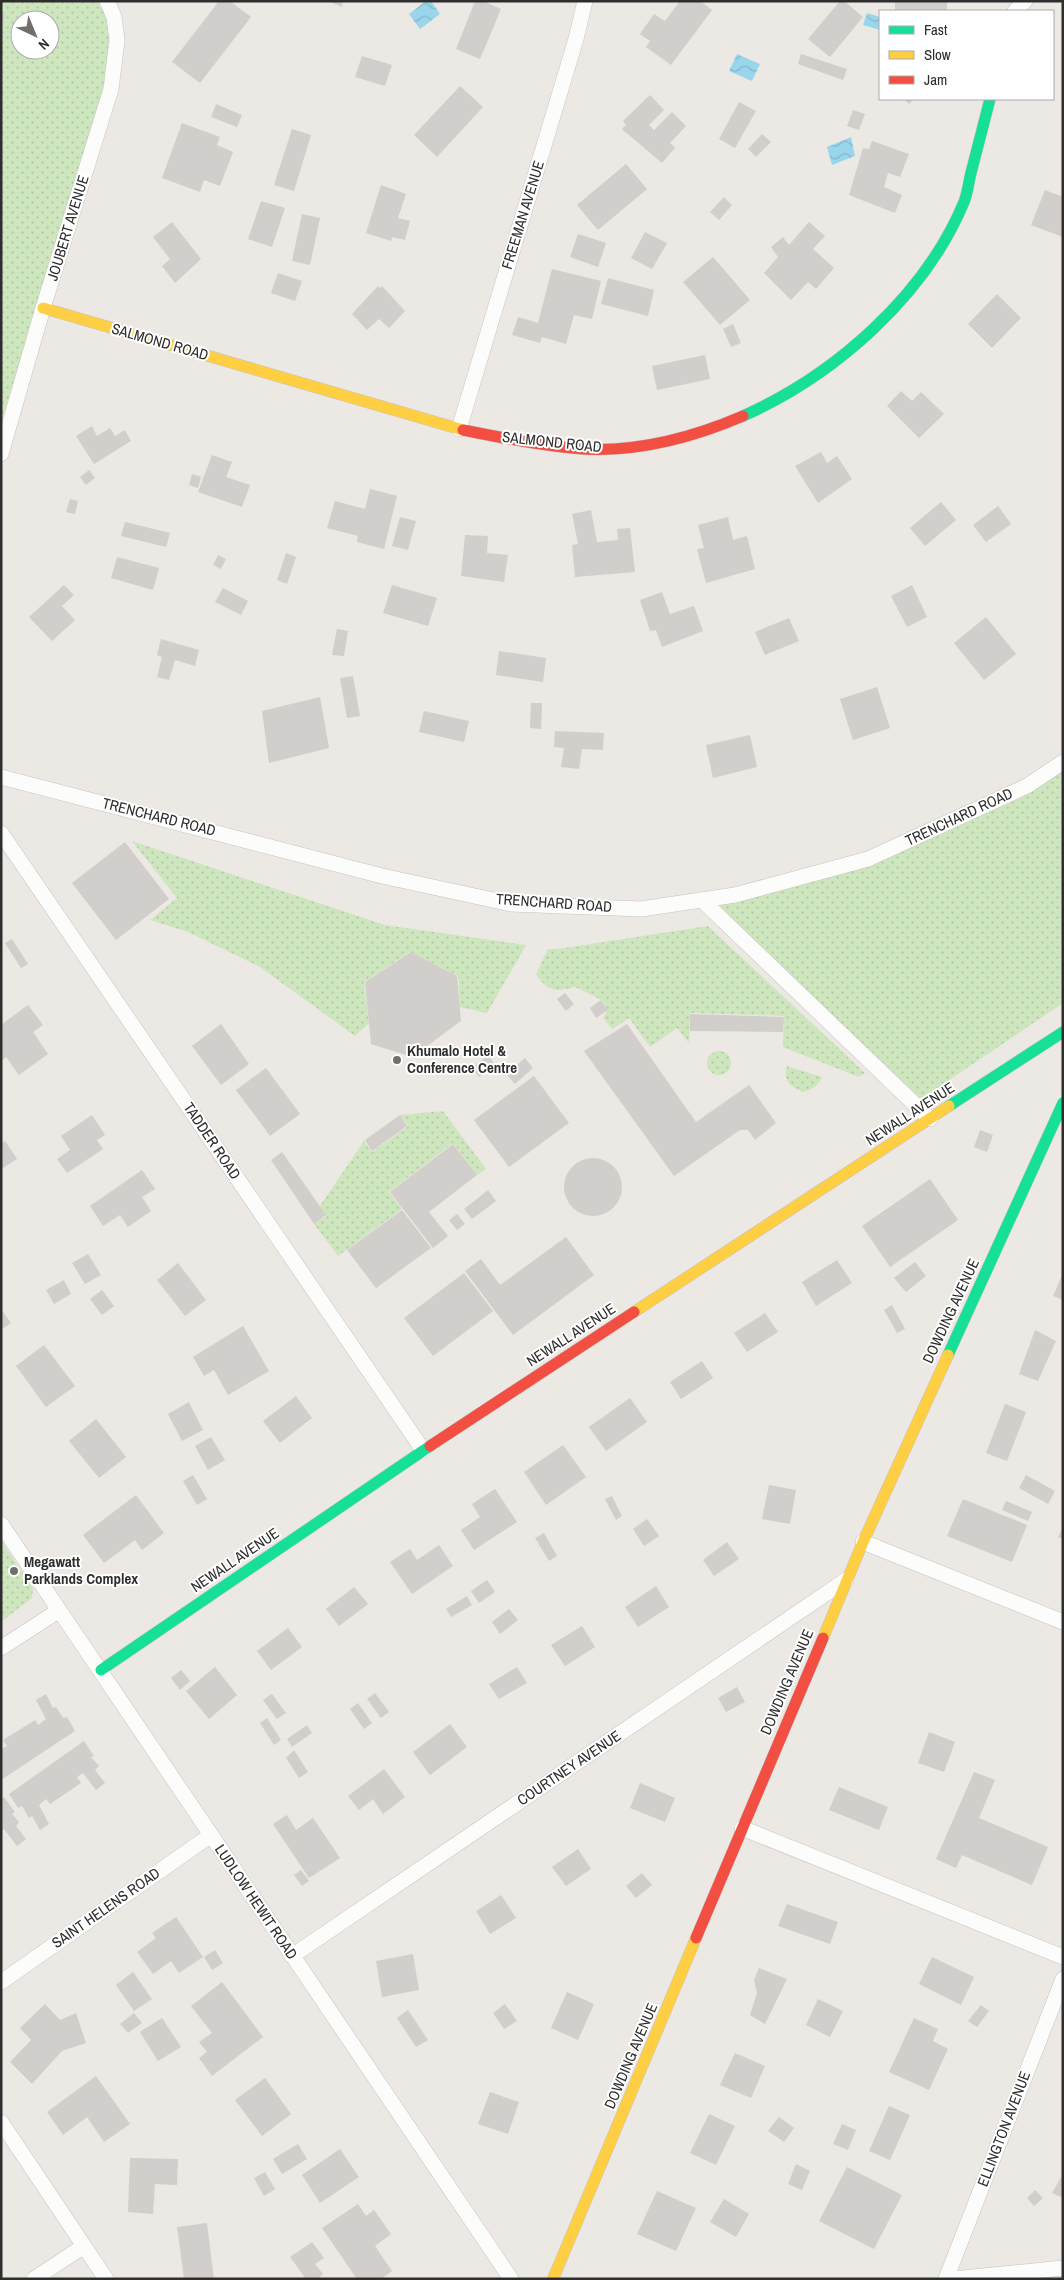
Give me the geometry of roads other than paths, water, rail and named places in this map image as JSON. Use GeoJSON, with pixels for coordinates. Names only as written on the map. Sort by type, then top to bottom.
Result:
{"type":"FeatureCollection","features":[{"type":"Feature","properties":{"kind":"street","name":"JOUBERT AVENUE"},"geometry":{"type":"LineString","coordinates":[[1,454],[43,308],[112,89],[117,40],[114,17],[108,1]]}},
{"type":"Feature","properties":{"kind":"street","name":"FREEMAN AVENUE"},"geometry":{"type":"LineString","coordinates":[[459,429],[576,39],[585,1]]}},
{"type":"Feature","properties":{"kind":"street"},"geometry":{"type":"LineString","coordinates":[[1017,10],[1026,1]]}},
{"type":"Feature","properties":{"kind":"street","name":"SALMOND ROAD"},"geometry":{"type":"LineString","coordinates":[[43,308],[459,429],[530,443],[585,448],[625,448],[666,442],[727,423],[770,404],[823,372],[862,339],[904,296],[933,260],[964,201],[990,100]]}},
{"type":"Feature","properties":{"kind":"street","name":"TRENCHARD ROAD"},"geometry":{"type":"LineString","coordinates":[[1,777],[382,876],[511,904],[641,909],[734,896],[868,859],[1027,786],[1063,762]]}},
{"type":"Feature","properties":{"kind":"street","name":"TADDER ROAD"},"geometry":{"type":"LineString","coordinates":[[1,833],[423,1450]]}},
{"type":"Feature","properties":{"kind":"street"},"geometry":{"type":"LineString","coordinates":[[702,900],[930,1119]]}},
{"type":"Feature","properties":{"kind":"street","name":"NEWALL AVENUE"},"geometry":{"type":"LineString","coordinates":[[101,1670],[423,1450],[1063,1032]]}},
{"type":"Feature","properties":{"kind":"street","name":"DOWDING AVENUE"},"geometry":{"type":"LineString","coordinates":[[553,2279],[846,1580],[1063,1103]]}},
{"type":"Feature","properties":{"kind":"street","name":"LUDLOW HEWIT ROAD"},"geometry":{"type":"LineString","coordinates":[[1,1524],[511,2279]]}},
{"type":"Feature","properties":{"kind":"street"},"geometry":{"type":"LineString","coordinates":[[863,1542],[1063,1622]]}},
{"type":"Feature","properties":{"kind":"street","name":"COURTNEY AVENUE"},"geometry":{"type":"LineString","coordinates":[[292,1956],[846,1580]]}},
{"type":"Feature","properties":{"kind":"street"},"geometry":{"type":"LineString","coordinates":[[1,1648],[58,1611]]}},
{"type":"Feature","properties":{"kind":"street"},"geometry":{"type":"LineString","coordinates":[[742,1828],[1063,1957]]}},
{"type":"Feature","properties":{"kind":"street","name":"SAINT HELENS ROAD"},"geometry":{"type":"LineString","coordinates":[[1,1982],[211,1835]]}},
{"type":"Feature","properties":{"kind":"street","name":"ELLINGTON AVENUE"},"geometry":{"type":"LineString","coordinates":[[946,2279],[1063,1979]]}},
{"type":"Feature","properties":{"kind":"street"},"geometry":{"type":"LineString","coordinates":[[1,2122],[106,2279]]}},
{"type":"Feature","properties":{"kind":"street"},"geometry":{"type":"LineString","coordinates":[[34,2279],[84,2246]]}},
{"type":"Feature","properties":{"kind":"street"},"geometry":{"type":"LineString","coordinates":[[953,2279],[1063,2268]]}},
{"type":"Feature","properties":{"kind":"water"},"geometry":{"type":"Polygon","coordinates":[[[426,1],[431,1],[440,14],[420,29],[409,14],[426,1]]]}},
{"type":"Feature","properties":{"kind":"water"},"geometry":{"type":"Polygon","coordinates":[[[867,13],[879,17],[879,30],[863,25],[867,13]]]}},
{"type":"Feature","properties":{"kind":"water"},"geometry":{"type":"Polygon","coordinates":[[[737,54],[760,64],[752,81],[729,71],[737,54]]]}},
{"type":"Feature","properties":{"kind":"water"},"geometry":{"type":"Polygon","coordinates":[[[851,137],[855,156],[832,165],[827,147],[851,137]]]}},
{"type":"Feature","properties":{"kind":"place","name":"Khumalo Hotel & Conference Centre"},"geometry":{"type":"Point","coordinates":[397,1060]}},
{"type":"Feature","properties":{"kind":"place","name":"Megawatt Parklands Complex"},"geometry":{"type":"Point","coordinates":[14,1571]}}]}
